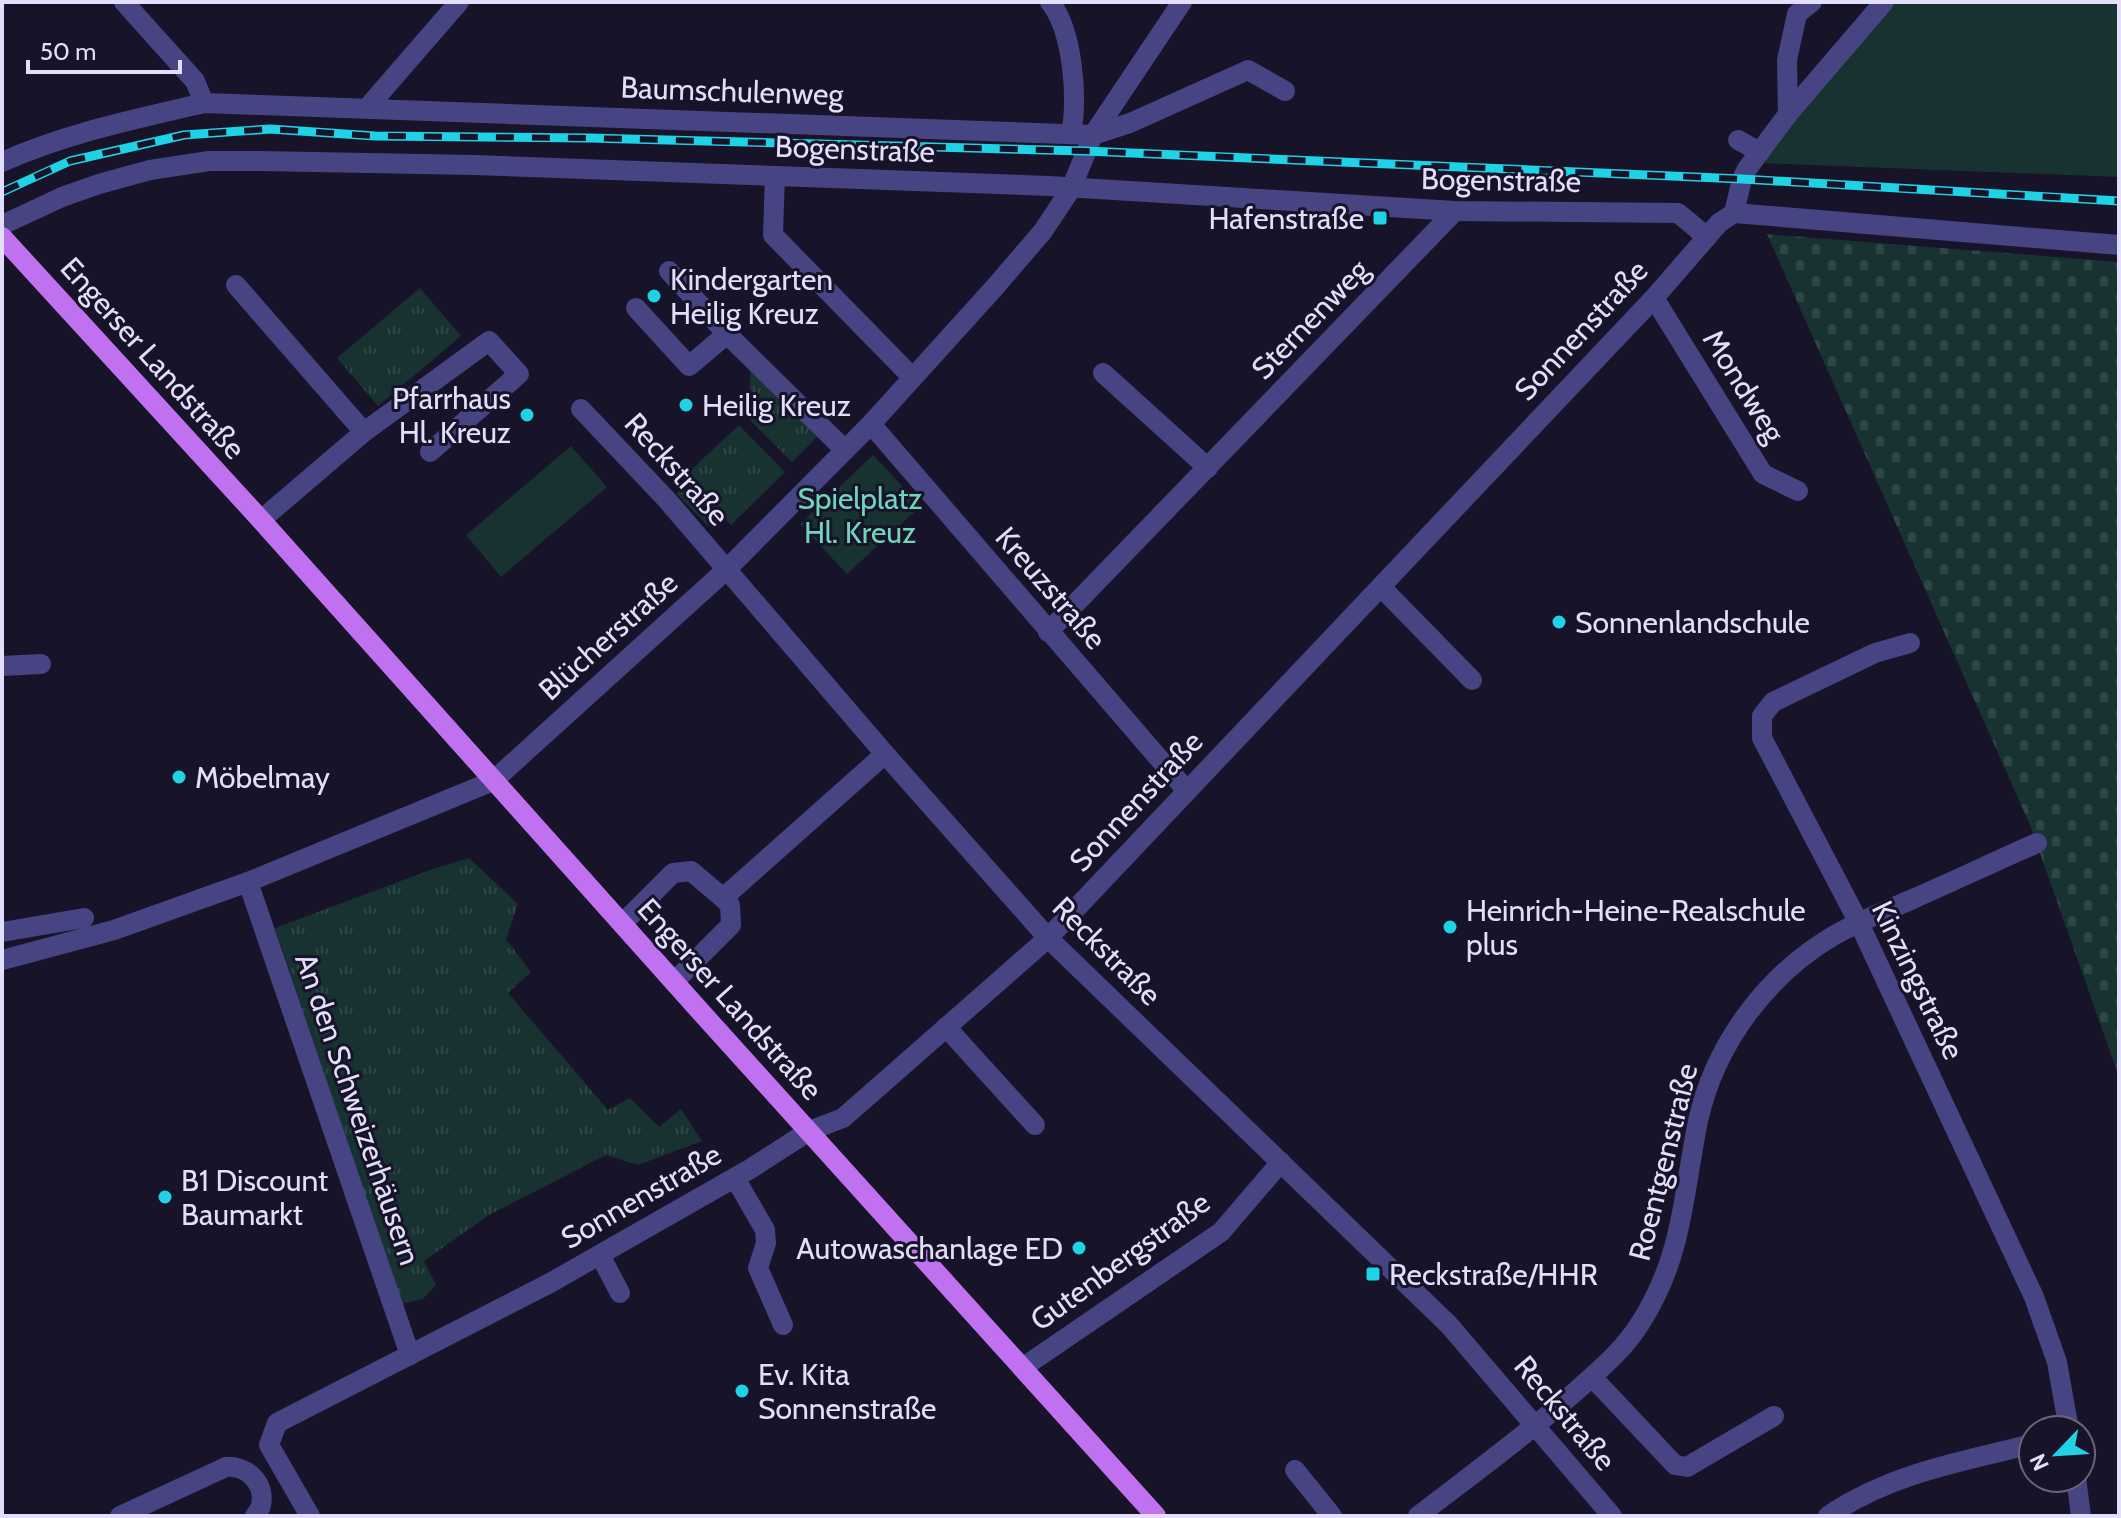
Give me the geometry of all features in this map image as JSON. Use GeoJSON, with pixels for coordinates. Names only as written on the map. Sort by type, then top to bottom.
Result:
{"type":"FeatureCollection","features":[{"type":"Feature","properties":{"kind":"main road","name":"Engerser Landstraße"},"geometry":{"type":"LineString","coordinates":[[2,237],[261,520],[1156,1516]]}},
{"type":"Feature","properties":{"kind":"street"},"geometry":{"type":"LineString","coordinates":[[124,2],[195,81],[204,103]]}},
{"type":"Feature","properties":{"kind":"street"},"geometry":{"type":"LineString","coordinates":[[368,107],[459,2]]}},
{"type":"Feature","properties":{"kind":"street"},"geometry":{"type":"LineString","coordinates":[[1050,2],[1056,10],[1068,45],[1076,111],[1071,134]]}},
{"type":"Feature","properties":{"kind":"street"},"geometry":{"type":"LineString","coordinates":[[1093,135],[1182,2]]}},
{"type":"Feature","properties":{"kind":"street"},"geometry":{"type":"LineString","coordinates":[[1788,114],[1787,60],[1797,14],[1812,2]]}},
{"type":"Feature","properties":{"kind":"street"},"geometry":{"type":"LineString","coordinates":[[1884,2],[1788,114],[1760,152],[1742,179],[1734,213],[2119,245]]}},
{"type":"Feature","properties":{"kind":"street"},"geometry":{"type":"LineString","coordinates":[[1093,135],[1130,123],[1248,70],[1285,91]]}},
{"type":"Feature","properties":{"kind":"street","name":"Baumschulenweg"},"geometry":{"type":"LineString","coordinates":[[2,162],[96,129],[204,103],[1093,135]]}},
{"type":"Feature","properties":{"kind":"street","name":"Blücherstraße"},"geometry":{"type":"LineString","coordinates":[[2,960],[114,930],[248,882],[493,781],[727,569],[871,424],[1043,231],[1071,189],[1093,135]]}},
{"type":"Feature","properties":{"kind":"street"},"geometry":{"type":"LineString","coordinates":[[1738,140],[1760,152]]}},
{"type":"Feature","properties":{"kind":"street","name":"Bogenstraße"},"geometry":{"type":"LineString","coordinates":[[2,225],[62,197],[99,184],[150,170],[209,161],[474,165],[775,176],[1455,211],[1678,213],[1707,237]]}},
{"type":"Feature","properties":{"kind":"street"},"geometry":{"type":"LineString","coordinates":[[775,176],[773,235],[911,376]]}},
{"type":"Feature","properties":{"kind":"street","name":"Sternenweg"},"geometry":{"type":"LineString","coordinates":[[1048,632],[1455,211]]}},
{"type":"Feature","properties":{"kind":"street","name":"Sonnenstraße"},"geometry":{"type":"LineString","coordinates":[[310,1516],[269,1445],[277,1423],[600,1255],[735,1178],[809,1131],[843,1118],[1048,938],[1654,298],[1707,237],[1734,213]]}},
{"type":"Feature","properties":{"kind":"street"},"geometry":{"type":"LineString","coordinates":[[669,271],[727,334],[845,450]]}},
{"type":"Feature","properties":{"kind":"street"},"geometry":{"type":"LineString","coordinates":[[236,285],[364,432]]}},
{"type":"Feature","properties":{"kind":"street","name":"Mondweg"},"geometry":{"type":"LineString","coordinates":[[1654,298],[1763,474],[1798,491]]}},
{"type":"Feature","properties":{"kind":"street"},"geometry":{"type":"LineString","coordinates":[[636,308],[689,366],[727,334]]}},
{"type":"Feature","properties":{"kind":"street"},"geometry":{"type":"LineString","coordinates":[[261,520],[364,432],[489,341],[519,374],[430,452]]}},
{"type":"Feature","properties":{"kind":"street"},"geometry":{"type":"LineString","coordinates":[[1103,373],[1208,468]]}},
{"type":"Feature","properties":{"kind":"street","name":"Reckstraße"},"geometry":{"type":"LineString","coordinates":[[581,409],[629,458],[727,569],[1048,938],[1449,1325],[1612,1516]]}},
{"type":"Feature","properties":{"kind":"street","name":"Kreuzstraße"},"geometry":{"type":"LineString","coordinates":[[871,424],[1187,791]]}},
{"type":"Feature","properties":{"kind":"street"},"geometry":{"type":"LineString","coordinates":[[1381,587],[1472,680]]}},
{"type":"Feature","properties":{"kind":"street","name":"Kinzingstraße"},"geometry":{"type":"LineString","coordinates":[[1910,643],[1875,653],[1773,702],[1762,716],[1762,738],[1859,923],[2034,1297],[2057,1362],[2066,1414]]}},
{"type":"Feature","properties":{"kind":"street"},"geometry":{"type":"LineString","coordinates":[[2,666],[41,664]]}},
{"type":"Feature","properties":{"kind":"street"},"geometry":{"type":"LineString","coordinates":[[723,898],[885,754]]}},
{"type":"Feature","properties":{"kind":"street","name":"Roentgenstraße"},"geometry":{"type":"LineString","coordinates":[[1418,1516],[1592,1377],[1639,1326],[1664,1281],[1682,1222],[1703,1100],[1718,1061],[1756,1003],[1792,965],[1835,935],[2037,843]]}},
{"type":"Feature","properties":{"kind":"street"},"geometry":{"type":"LineString","coordinates":[[622,924],[673,873],[691,871],[730,905],[731,925],[674,982]]}},
{"type":"Feature","properties":{"kind":"street","name":"An den Schweizerhäusern"},"geometry":{"type":"LineString","coordinates":[[248,882],[410,1355]]}},
{"type":"Feature","properties":{"kind":"street"},"geometry":{"type":"LineString","coordinates":[[2,932],[84,918]]}},
{"type":"Feature","properties":{"kind":"street"},"geometry":{"type":"LineString","coordinates":[[946,1027],[1035,1125]]}},
{"type":"Feature","properties":{"kind":"street","name":"Gutenbergstraße"},"geometry":{"type":"LineString","coordinates":[[1022,1368],[1221,1232],[1281,1162]]}},
{"type":"Feature","properties":{"kind":"street"},"geometry":{"type":"LineString","coordinates":[[735,1178],[765,1230],[766,1243],[758,1268],[783,1325]]}},
{"type":"Feature","properties":{"kind":"street"},"geometry":{"type":"LineString","coordinates":[[600,1255],[620,1293]]}},
{"type":"Feature","properties":{"kind":"street"},"geometry":{"type":"LineString","coordinates":[[1592,1377],[1675,1465],[1681,1467],[1687,1467],[1774,1416]]}},
{"type":"Feature","properties":{"kind":"street"},"geometry":{"type":"LineString","coordinates":[[1828,1516],[1877,1488],[1909,1475],[2017,1448]]}},
{"type":"Feature","properties":{"kind":"street"},"geometry":{"type":"LineString","coordinates":[[120,1516],[226,1467],[236,1466],[251,1473],[259,1486],[262,1505],[255,1516]]}},
{"type":"Feature","properties":{"kind":"street"},"geometry":{"type":"LineString","coordinates":[[1295,1470],[1332,1516]]}},
{"type":"Feature","properties":{"kind":"street"},"geometry":{"type":"LineString","coordinates":[[2078,1494],[2081,1516]]}},
{"type":"Feature","properties":{"kind":"green space"},"geometry":{"type":"Polygon","coordinates":[[[1895,2],[2119,2],[2119,177],[1759,163],[1895,2]]]}},
{"type":"Feature","properties":{"kind":"green space"},"geometry":{"type":"Polygon","coordinates":[[[1767,234],[2119,262],[2119,1077],[2030,825],[1767,234]]]}},
{"type":"Feature","properties":{"kind":"green space"},"geometry":{"type":"Polygon","coordinates":[[[420,288],[461,336],[378,406],[337,358],[420,288]]]}},
{"type":"Feature","properties":{"kind":"green space"},"geometry":{"type":"Polygon","coordinates":[[[751,364],[821,433],[792,462],[748,418],[751,364]]]}},
{"type":"Feature","properties":{"kind":"green space"},"geometry":{"type":"Polygon","coordinates":[[[739,425],[785,472],[731,525],[720,514],[708,526],[677,494],[692,469],[739,425]]]}},
{"type":"Feature","properties":{"kind":"green space"},"geometry":{"type":"Polygon","coordinates":[[[571,446],[607,487],[501,577],[466,535],[571,446]]]}},
{"type":"Feature","properties":{"kind":"green space","name":"Spielplatz Hl. Kreuz"},"geometry":{"type":"Polygon","coordinates":[[[873,455],[921,506],[847,574],[800,524],[873,455]]]}},
{"type":"Feature","properties":{"kind":"green space"},"geometry":{"type":"Polygon","coordinates":[[[469,858],[518,904],[506,939],[531,972],[508,993],[608,1110],[630,1098],[659,1127],[681,1109],[702,1141],[638,1165],[606,1155],[489,1215],[424,1261],[436,1285],[423,1299],[401,1304],[275,928],[469,858]]]}},
{"type":"Feature","properties":{"kind":"railway"},"geometry":{"type":"LineString","coordinates":[[2,192],[70,161],[184,135],[270,129],[375,136],[589,138],[1085,151],[1742,179],[2119,201]]}},
{"type":"Feature","properties":{"kind":"place","name":"Hafenstraße"},"geometry":{"type":"Point","coordinates":[1380,218]}},
{"type":"Feature","properties":{"kind":"place","name":"Kindergarten Heilig Kreuz"},"geometry":{"type":"Point","coordinates":[654,296]}},
{"type":"Feature","properties":{"kind":"place","name":"Heilig Kreuz"},"geometry":{"type":"Point","coordinates":[686,405]}},
{"type":"Feature","properties":{"kind":"place","name":"Pfarrhaus Hl. Kreuz"},"geometry":{"type":"Point","coordinates":[527,415]}},
{"type":"Feature","properties":{"kind":"place","name":"Sonnenlandschule"},"geometry":{"type":"Point","coordinates":[1559,622]}},
{"type":"Feature","properties":{"kind":"place","name":"Möbelmay"},"geometry":{"type":"Point","coordinates":[179,777]}},
{"type":"Feature","properties":{"kind":"place","name":"Heinrich-Heine-Realschule plus"},"geometry":{"type":"Point","coordinates":[1450,927]}},
{"type":"Feature","properties":{"kind":"place","name":"B1 Discount Baumarkt"},"geometry":{"type":"Point","coordinates":[165,1197]}},
{"type":"Feature","properties":{"kind":"place","name":"Autowaschanlage ED"},"geometry":{"type":"Point","coordinates":[1079,1248]}},
{"type":"Feature","properties":{"kind":"place","name":"Reckstraße/HHR"},"geometry":{"type":"Point","coordinates":[1373,1274]}},
{"type":"Feature","properties":{"kind":"place","name":"Ev. Kita Sonnenstraße"},"geometry":{"type":"Point","coordinates":[742,1391]}}]}
